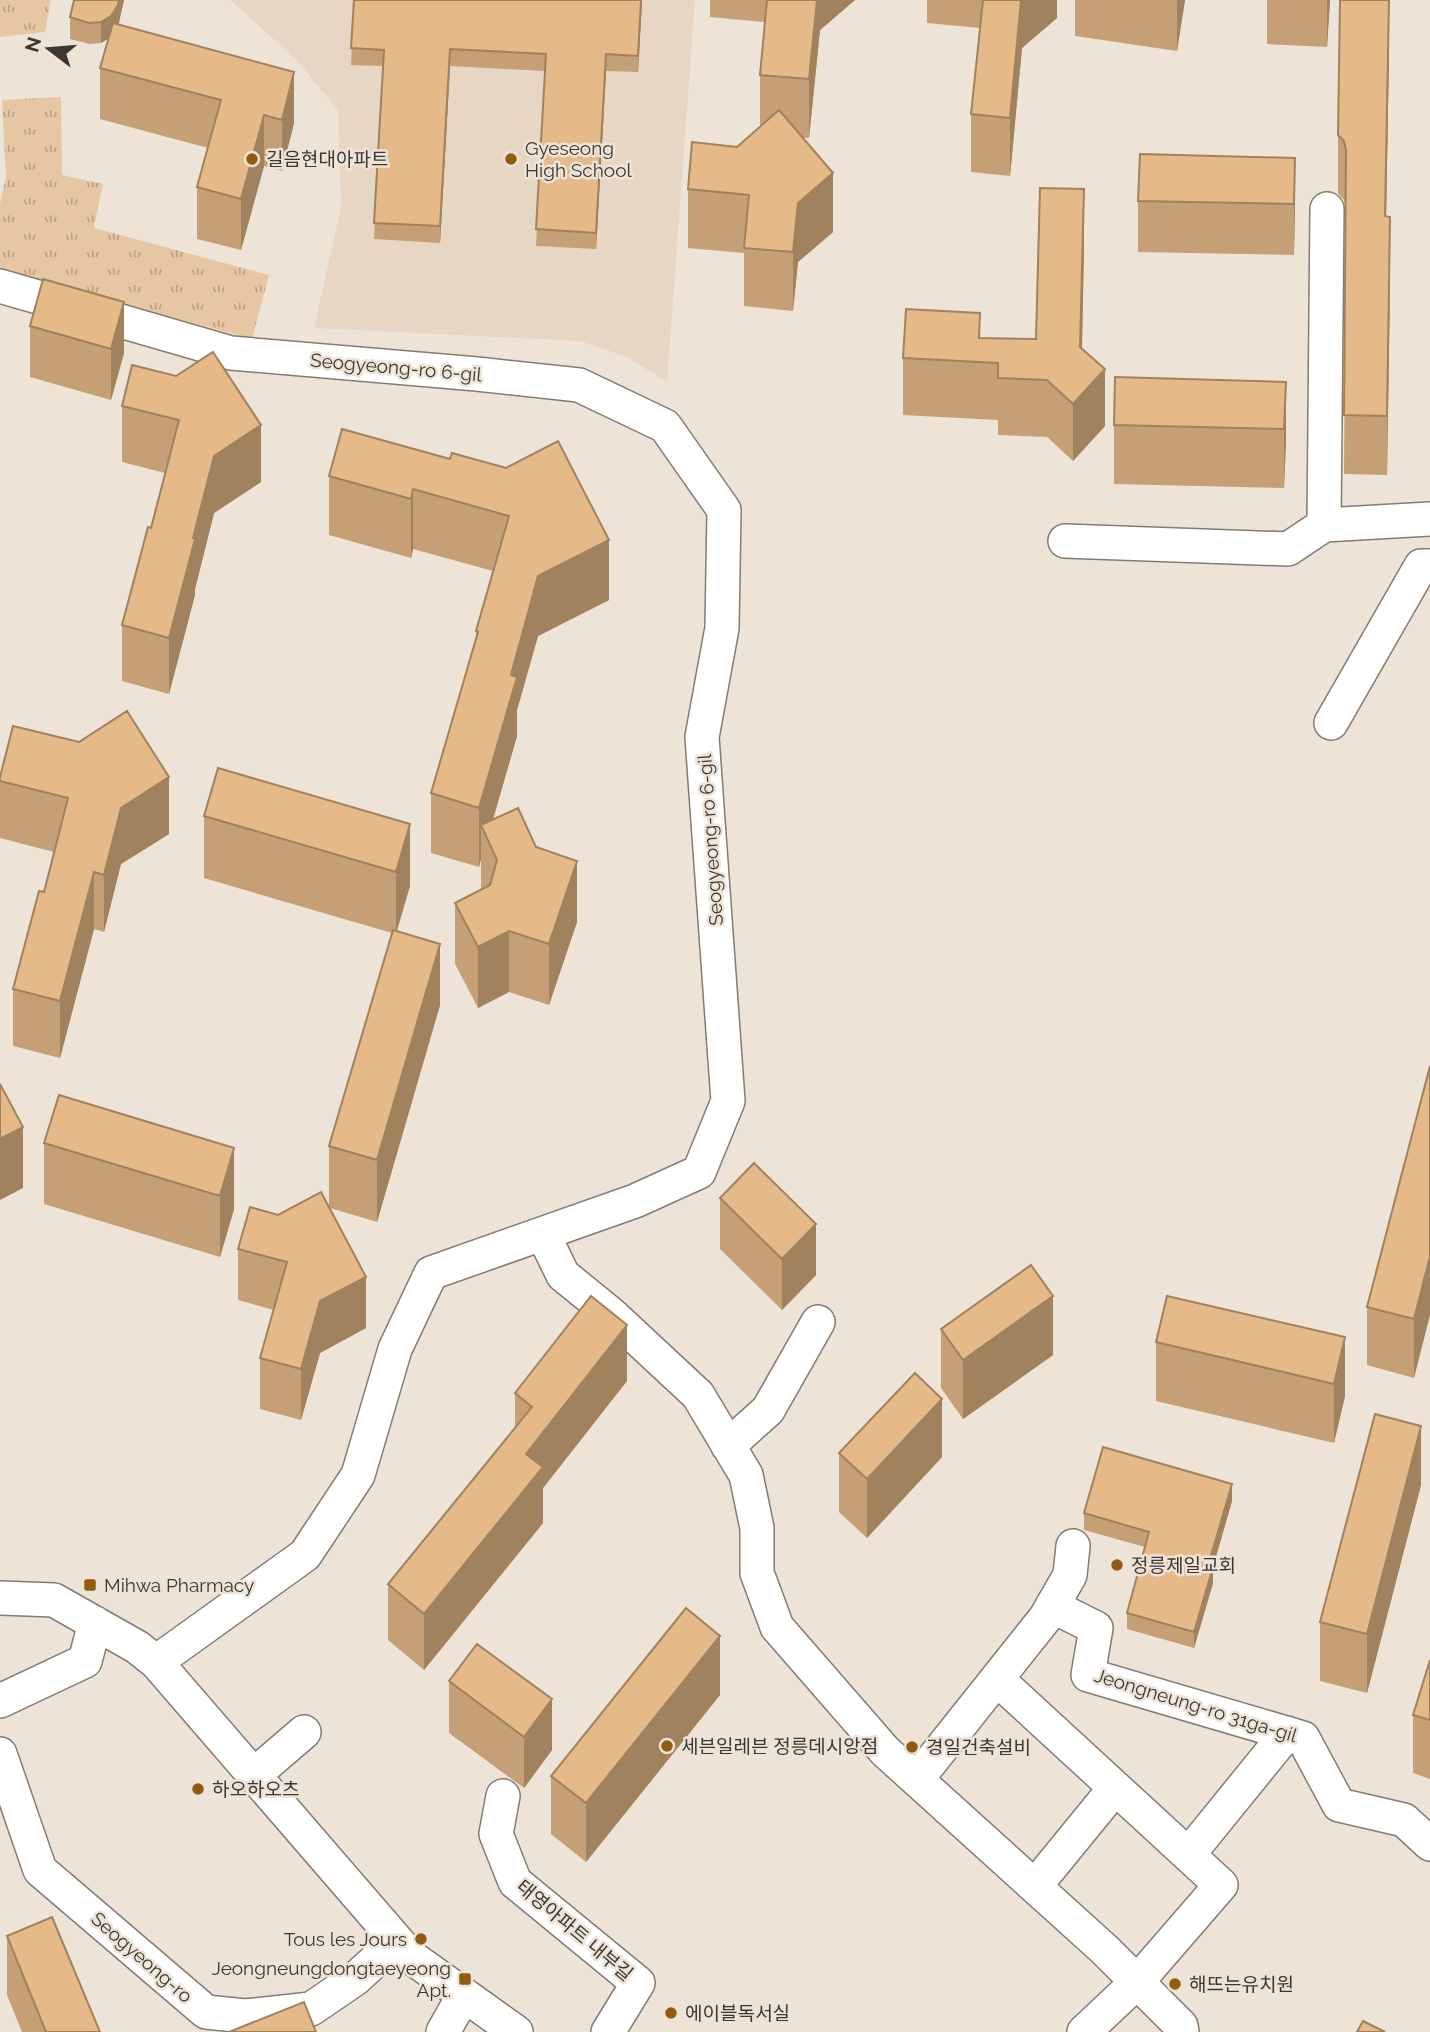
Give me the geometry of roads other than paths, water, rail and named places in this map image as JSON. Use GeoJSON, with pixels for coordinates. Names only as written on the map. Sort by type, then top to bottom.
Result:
{"type":"FeatureCollection","features":[{"type":"Feature","properties":{"kind":"street"},"geometry":{"type":"LineString","coordinates":[[1324,526],[1327,209]]}},
{"type":"Feature","properties":{"kind":"street","name":"Seogyeong-ro 6-gil"},"geometry":{"type":"LineString","coordinates":[[0,286],[231,353],[579,385],[665,426],[724,510],[722,628],[702,737],[728,1101],[699,1172],[635,1201],[431,1273],[395,1349],[358,1475],[305,1555],[156,1662]]}},
{"type":"Feature","properties":{"kind":"street"},"geometry":{"type":"LineString","coordinates":[[1065,541],[1287,549],[1324,526],[1430,519]]}},
{"type":"Feature","properties":{"kind":"street"},"geometry":{"type":"LineString","coordinates":[[1331,723],[1421,566],[1430,566]]}},
{"type":"Feature","properties":{"kind":"street"},"geometry":{"type":"LineString","coordinates":[[543,1234],[563,1275],[611,1314],[698,1395],[746,1475],[757,1528],[757,1573],[777,1627],[885,1751],[1104,1949],[1181,2026],[1182,2032]]}},
{"type":"Feature","properties":{"kind":"street"},"geometry":{"type":"LineString","coordinates":[[728,1446],[768,1410],[818,1322]]}},
{"type":"Feature","properties":{"kind":"street"},"geometry":{"type":"LineString","coordinates":[[917,1779],[1046,1617],[1070,1575],[1073,1546]]}},
{"type":"Feature","properties":{"kind":"street"},"geometry":{"type":"LineString","coordinates":[[0,1598],[54,1600],[137,1647],[156,1662],[411,1957],[516,2032]]}},
{"type":"Feature","properties":{"kind":"street","name":"Jeongneung-ro 31ga-gil"},"geometry":{"type":"LineString","coordinates":[[1052,1606],[1096,1628],[1088,1675],[1303,1738],[1339,1805],[1405,1819],[1430,1844]]}},
{"type":"Feature","properties":{"kind":"street"},"geometry":{"type":"LineString","coordinates":[[0,1701],[85,1661],[95,1623]]}},
{"type":"Feature","properties":{"kind":"street"},"geometry":{"type":"LineString","coordinates":[[997,1679],[1221,1885],[1137,1982],[1084,2032]]}},
{"type":"Feature","properties":{"kind":"street"},"geometry":{"type":"LineString","coordinates":[[254,1775],[304,1732]]}},
{"type":"Feature","properties":{"kind":"street"},"geometry":{"type":"LineString","coordinates":[[1188,1855],[1287,1733]]}},
{"type":"Feature","properties":{"kind":"street","name":"Seogyeong-ro"},"geometry":{"type":"LineString","coordinates":[[0,1754],[13,1833],[40,1870],[206,2012],[244,2016],[311,2009],[355,1979],[397,1941]]}},
{"type":"Feature","properties":{"kind":"street"},"geometry":{"type":"LineString","coordinates":[[1035,1886],[1115,1788]]}},
{"type":"Feature","properties":{"kind":"street","name":"태영아파트 내부길"},"geometry":{"type":"LineString","coordinates":[[503,1796],[496,1834],[515,1882],[638,1983],[608,2032]]}},
{"type":"Feature","properties":{"kind":"street"},"geometry":{"type":"LineString","coordinates":[[443,2032],[464,1995]]}},
{"type":"Feature","properties":{"kind":"place","name":"길음현대아파트"},"geometry":{"type":"Point","coordinates":[252,159]}},
{"type":"Feature","properties":{"kind":"place","name":"Gyeseong High School"},"geometry":{"type":"Point","coordinates":[511,159]}},
{"type":"Feature","properties":{"kind":"place","name":"정릉제일교회"},"geometry":{"type":"Point","coordinates":[1117,1565]}},
{"type":"Feature","properties":{"kind":"place","name":"Mihwa Pharmacy"},"geometry":{"type":"Point","coordinates":[90,1585]}},
{"type":"Feature","properties":{"kind":"place","name":"세븐일레븐 정릉데시앙점"},"geometry":{"type":"Point","coordinates":[667,1746]}},
{"type":"Feature","properties":{"kind":"place","name":"경일건축설비"},"geometry":{"type":"Point","coordinates":[912,1747]}},
{"type":"Feature","properties":{"kind":"place","name":"하오하오츠"},"geometry":{"type":"Point","coordinates":[198,1789]}},
{"type":"Feature","properties":{"kind":"place","name":"Tous les Jours"},"geometry":{"type":"Point","coordinates":[421,1939]}},
{"type":"Feature","properties":{"kind":"place","name":"Jeongneungdongtaeyeong Apt."},"geometry":{"type":"Point","coordinates":[465,1979]}},
{"type":"Feature","properties":{"kind":"place","name":"해뜨는유치원"},"geometry":{"type":"Point","coordinates":[1175,1984]}},
{"type":"Feature","properties":{"kind":"place","name":"에이블독서실"},"geometry":{"type":"Point","coordinates":[671,2013]}}]}
